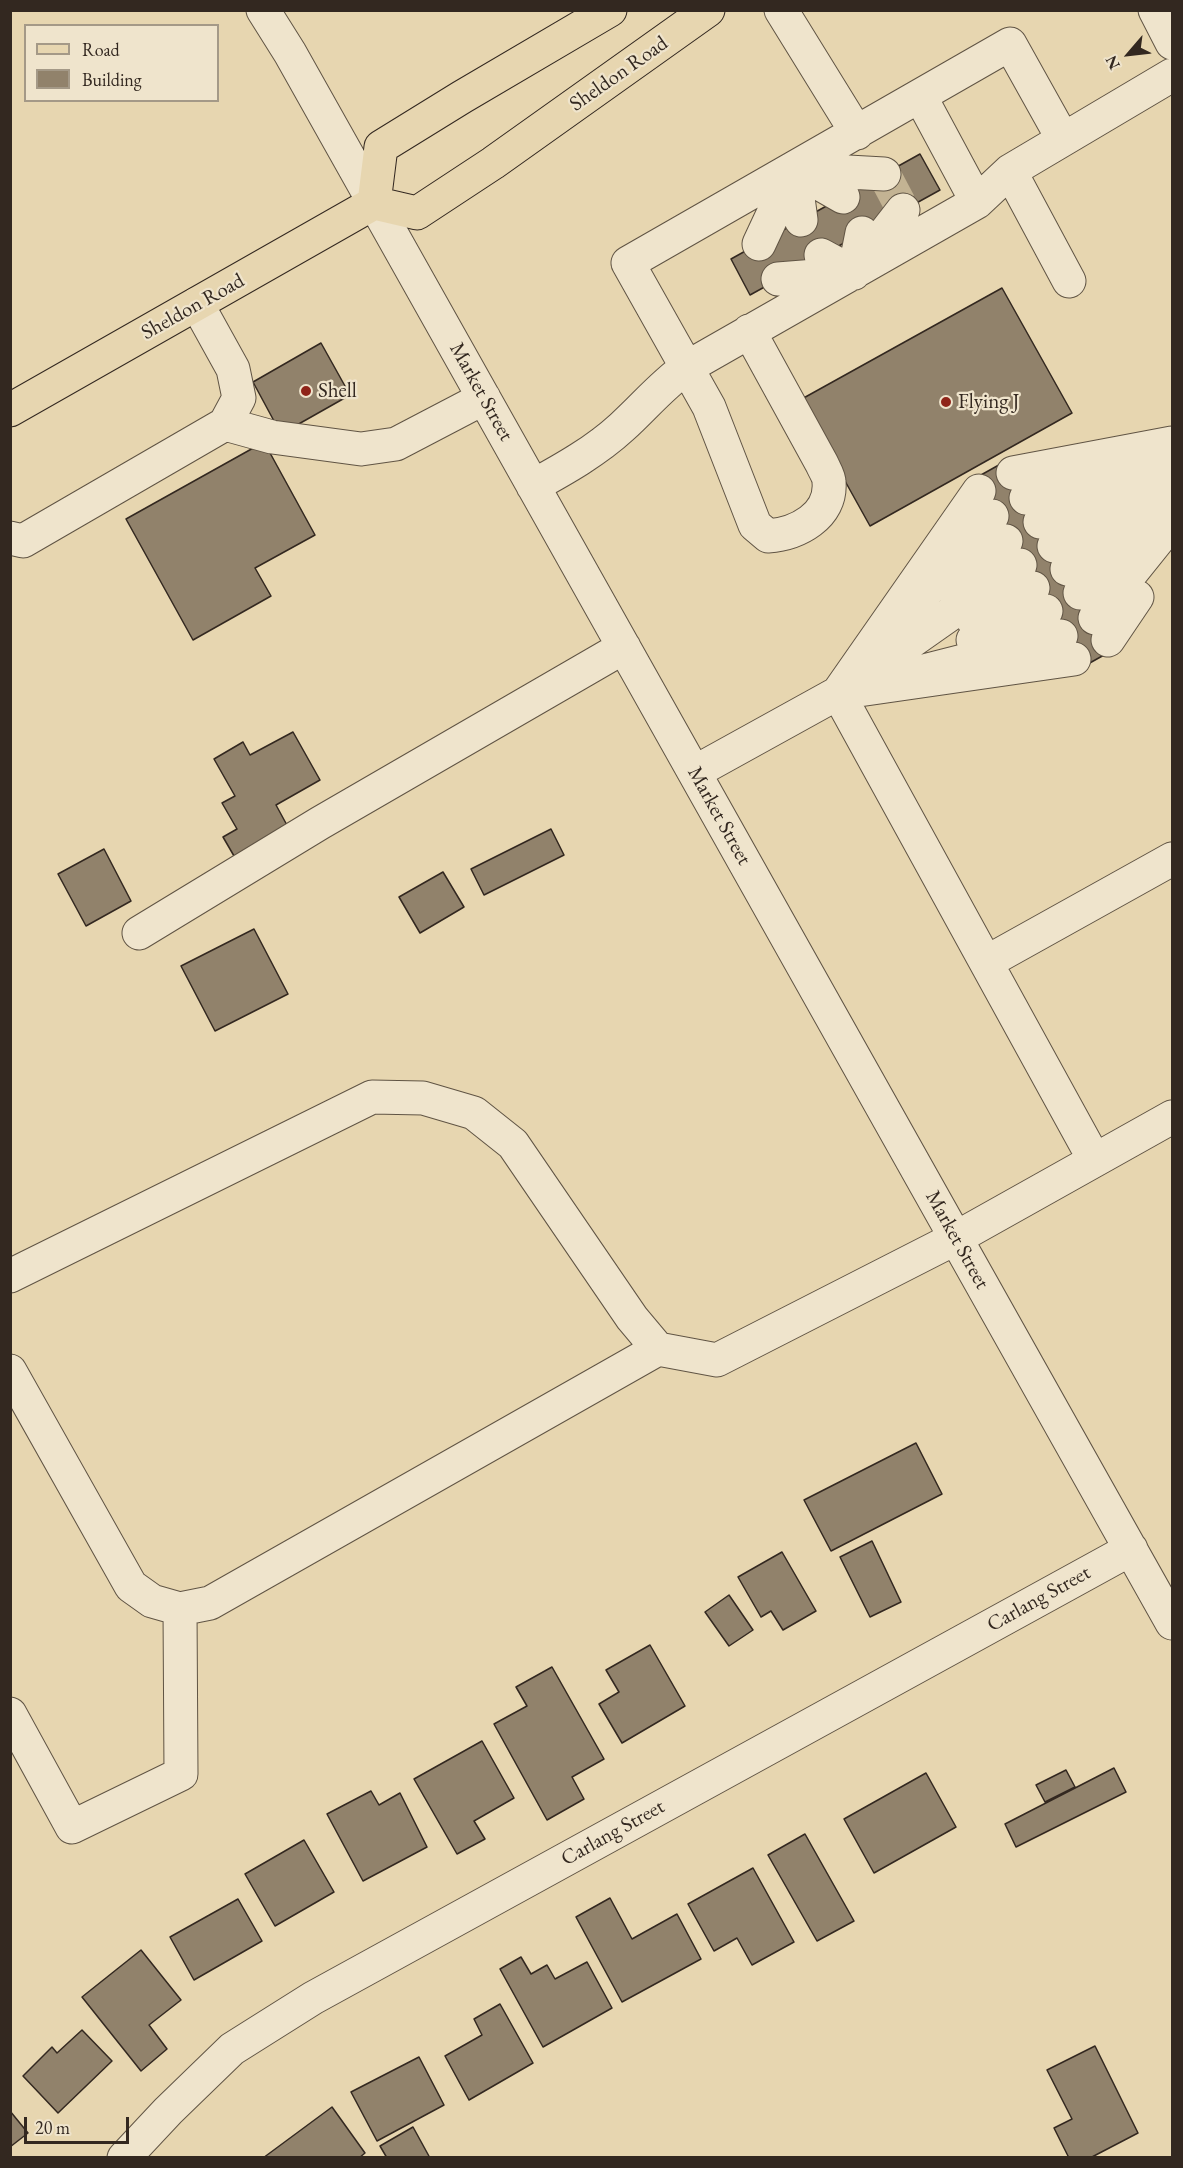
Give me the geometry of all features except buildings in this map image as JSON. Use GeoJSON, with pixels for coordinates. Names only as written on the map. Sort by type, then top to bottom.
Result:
{"type":"FeatureCollection","features":[{"type":"Feature","properties":{"kind":"main road"},"geometry":{"type":"LineString","coordinates":[[374,203],[381,147],[462,96],[610,10]]}},
{"type":"Feature","properties":{"kind":"main road","name":"Sheldon Road"},"geometry":{"type":"LineString","coordinates":[[10,410],[374,203],[417,213],[493,163],[708,10]]}},
{"type":"Feature","properties":{"kind":"street","name":"Market Street"},"geometry":{"type":"LineString","coordinates":[[263,10],[290,53],[1173,1623]]}},
{"type":"Feature","properties":{"kind":"street"},"geometry":{"type":"LineString","coordinates":[[781,10],[857,133]]}},
{"type":"Feature","properties":{"kind":"street"},"geometry":{"type":"LineString","coordinates":[[1155,10],[1173,43]]}},
{"type":"Feature","properties":{"kind":"street"},"geometry":{"type":"LineString","coordinates":[[749,331],[822,464],[829,481],[827,500],[818,515],[784,535],[768,536],[755,525],[709,407],[628,263],[1010,44],[1063,139]]}},
{"type":"Feature","properties":{"kind":"street"},"geometry":{"type":"LineString","coordinates":[[533,486],[573,464],[621,428],[666,382],[686,368],[977,202],[1010,171],[1173,75]]}},
{"type":"Feature","properties":{"kind":"street"},"geometry":{"type":"LineString","coordinates":[[920,96],[977,202]]}},
{"type":"Feature","properties":{"kind":"street"},"geometry":{"type":"LineString","coordinates":[[794,169],[884,174]]}},
{"type":"Feature","properties":{"kind":"street"},"geometry":{"type":"LineString","coordinates":[[794,169],[843,197]]}},
{"type":"Feature","properties":{"kind":"street"},"geometry":{"type":"LineString","coordinates":[[794,169],[801,220]]}},
{"type":"Feature","properties":{"kind":"street"},"geometry":{"type":"LineString","coordinates":[[759,244],[794,169]]}},
{"type":"Feature","properties":{"kind":"street"},"geometry":{"type":"LineString","coordinates":[[1010,171],[1069,280]]}},
{"type":"Feature","properties":{"kind":"street"},"geometry":{"type":"LineString","coordinates":[[778,279],[854,273],[903,210]]}},
{"type":"Feature","properties":{"kind":"street"},"geometry":{"type":"LineString","coordinates":[[854,273],[862,232]]}},
{"type":"Feature","properties":{"kind":"street"},"geometry":{"type":"LineString","coordinates":[[821,255],[854,273]]}},
{"type":"Feature","properties":{"kind":"street"},"geometry":{"type":"LineString","coordinates":[[10,538],[22,541],[225,424],[239,398],[233,369],[197,304]]}},
{"type":"Feature","properties":{"kind":"street"},"geometry":{"type":"LineString","coordinates":[[225,424],[272,437],[361,449],[396,444],[484,398]]}},
{"type":"Feature","properties":{"kind":"street"},"geometry":{"type":"LineString","coordinates":[[1060,557],[1173,443]]}},
{"type":"Feature","properties":{"kind":"street"},"geometry":{"type":"LineString","coordinates":[[1060,557],[1173,452]]}},
{"type":"Feature","properties":{"kind":"street"},"geometry":{"type":"LineString","coordinates":[[1060,557],[1173,462]]}},
{"type":"Feature","properties":{"kind":"street"},"geometry":{"type":"LineString","coordinates":[[1060,557],[1173,474]]}},
{"type":"Feature","properties":{"kind":"street"},"geometry":{"type":"LineString","coordinates":[[1060,557],[1173,487]]}},
{"type":"Feature","properties":{"kind":"street"},"geometry":{"type":"LineString","coordinates":[[1060,557],[1173,502]]}},
{"type":"Feature","properties":{"kind":"street"},"geometry":{"type":"LineString","coordinates":[[1060,557],[1173,522]]}},
{"type":"Feature","properties":{"kind":"street"},"geometry":{"type":"LineString","coordinates":[[1060,557],[1173,543]]}},
{"type":"Feature","properties":{"kind":"street"},"geometry":{"type":"LineString","coordinates":[[695,772],[838,693],[1026,576]]}},
{"type":"Feature","properties":{"kind":"street"},"geometry":{"type":"LineString","coordinates":[[838,693],[1026,576]]}},
{"type":"Feature","properties":{"kind":"street"},"geometry":{"type":"LineString","coordinates":[[838,693],[1026,576]]}},
{"type":"Feature","properties":{"kind":"street"},"geometry":{"type":"LineString","coordinates":[[838,693],[1026,576]]}},
{"type":"Feature","properties":{"kind":"street"},"geometry":{"type":"LineString","coordinates":[[139,933],[320,823],[624,647]]}},
{"type":"Feature","properties":{"kind":"street"},"geometry":{"type":"LineString","coordinates":[[838,693],[1094,1159]]}},
{"type":"Feature","properties":{"kind":"street"},"geometry":{"type":"LineString","coordinates":[[987,962],[1173,859]]}},
{"type":"Feature","properties":{"kind":"street"},"geometry":{"type":"LineString","coordinates":[[10,1276],[372,1097],[423,1098],[474,1113],[513,1144],[632,1318],[658,1349],[717,1360],[956,1238],[1173,1117]]}},
{"type":"Feature","properties":{"kind":"street"},"geometry":{"type":"LineString","coordinates":[[10,1371],[131,1586],[152,1602],[180,1609],[210,1603],[658,1349]]}},
{"type":"Feature","properties":{"kind":"street","name":"Carlang Street"},"geometry":{"type":"LineString","coordinates":[[124,2157],[232,2049],[313,1998],[1131,1549]]}},
{"type":"Feature","properties":{"kind":"street"},"geometry":{"type":"LineString","coordinates":[[10,1714],[72,1827],[181,1774],[180,1609]]}},
{"type":"Feature","properties":{"kind":"tunnel"},"geometry":{"type":"LineString","coordinates":[[884,174],[903,210]]}},
{"type":"Feature","properties":{"kind":"place","name":"Shell"},"geometry":{"type":"Point","coordinates":[306,391]}},
{"type":"Feature","properties":{"kind":"place","name":"Flying J"},"geometry":{"type":"Point","coordinates":[946,402]}}]}
